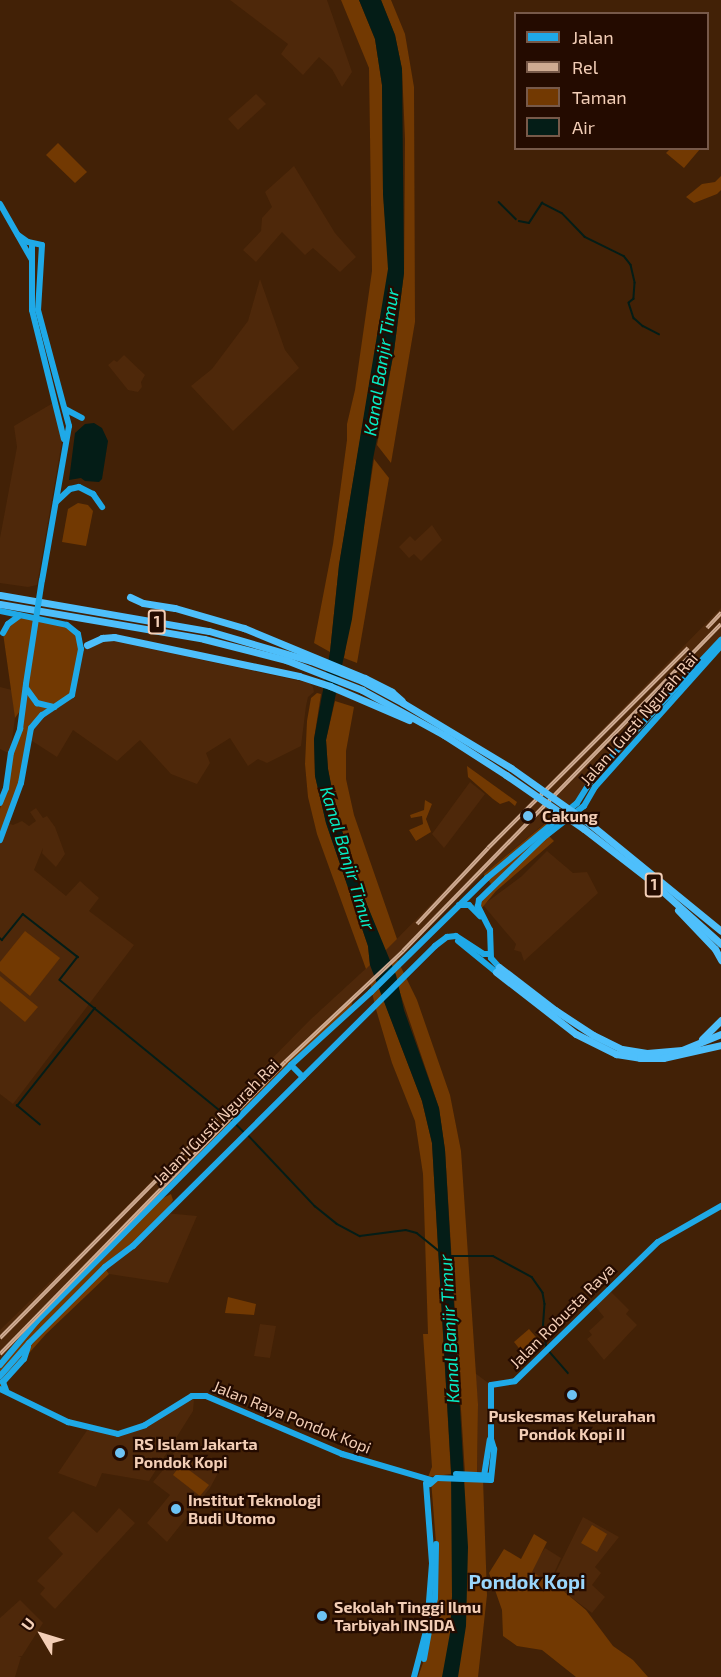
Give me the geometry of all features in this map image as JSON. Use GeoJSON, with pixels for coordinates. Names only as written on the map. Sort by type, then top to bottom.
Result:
{"type":"FeatureCollection","features":[{"type":"Feature","properties":{"kind":"highway","name":"1"},"geometry":{"type":"LineString","coordinates":[[0,595],[209,631],[311,662],[362,681],[511,768],[677,892],[721,931]]}},
{"type":"Feature","properties":{"kind":"highway"},"geometry":{"type":"LineString","coordinates":[[130,597],[143,603],[175,608],[234,624],[311,662],[353,673],[392,692],[403,703]]}},
{"type":"Feature","properties":{"kind":"highway","name":"1"},"geometry":{"type":"LineString","coordinates":[[0,604],[204,639],[311,662],[424,724],[587,826],[721,944]]}},
{"type":"Feature","properties":{"kind":"highway"},"geometry":{"type":"LineString","coordinates":[[87,645],[102,638],[114,637],[312,680],[424,724]]}},
{"type":"Feature","properties":{"kind":"highway"},"geometry":{"type":"LineString","coordinates":[[651,881],[715,949],[721,960]]}},
{"type":"Feature","properties":{"kind":"highway"},"geometry":{"type":"LineString","coordinates":[[497,970],[600,1039],[622,1049],[662,1053],[693,1046],[721,1036]]}},
{"type":"Feature","properties":{"kind":"highway"},"geometry":{"type":"LineString","coordinates":[[497,970],[591,1043],[629,1057],[654,1059],[678,1056],[721,1045]]}},
{"type":"Feature","properties":{"kind":"highway"},"geometry":{"type":"LineString","coordinates":[[693,1046],[714,1030],[721,1020]]}},
{"type":"Feature","properties":{"kind":"highway"},"geometry":{"type":"LineString","coordinates":[[678,1056],[721,1036]]}},
{"type":"Feature","properties":{"kind":"main road"},"geometry":{"type":"LineString","coordinates":[[0,204],[32,260]]}},
{"type":"Feature","properties":{"kind":"main road"},"geometry":{"type":"LineString","coordinates":[[18,236],[32,244],[42,245],[37,321]]}},
{"type":"Feature","properties":{"kind":"main road"},"geometry":{"type":"LineString","coordinates":[[32,244],[32,305],[57,393],[64,443]]}},
{"type":"Feature","properties":{"kind":"main road"},"geometry":{"type":"LineString","coordinates":[[0,803],[6,788],[10,753],[20,729],[64,443],[69,426],[57,393]]}},
{"type":"Feature","properties":{"kind":"main road"},"geometry":{"type":"LineString","coordinates":[[64,408],[72,415],[82,418]]}},
{"type":"Feature","properties":{"kind":"main road"},"geometry":{"type":"LineString","coordinates":[[56,502],[70,489],[79,488],[93,494],[102,507]]}},
{"type":"Feature","properties":{"kind":"main road"},"geometry":{"type":"LineString","coordinates":[[0,611],[67,625],[80,639],[81,649],[73,693],[67,700],[42,715],[31,728],[20,789],[0,840]]}},
{"type":"Feature","properties":{"kind":"main road"},"geometry":{"type":"LineString","coordinates":[[3,633],[10,622],[19,616]]}},
{"type":"Feature","properties":{"kind":"main road","name":"Jalan I Gusti Ngurah Rai"},"geometry":{"type":"LineString","coordinates":[[0,1365],[37,1321],[89,1267],[228,1132],[291,1065],[371,992],[515,852],[577,803],[596,773],[721,640]]}},
{"type":"Feature","properties":{"kind":"main road","name":"Jalan I Gusti Ngurah Rai"},"geometry":{"type":"LineString","coordinates":[[490,954],[489,926],[478,906],[479,900],[545,836],[584,806],[595,787],[721,646]]}},
{"type":"Feature","properties":{"kind":"main road"},"geometry":{"type":"LineString","coordinates":[[26,686],[36,702],[55,707]]}},
{"type":"Feature","properties":{"kind":"main road","name":"Jalan I Gusti Ngurah Rai"},"geometry":{"type":"LineString","coordinates":[[459,905],[469,905],[477,912],[486,926],[491,942]]}},
{"type":"Feature","properties":{"kind":"main road"},"geometry":{"type":"LineString","coordinates":[[444,940],[458,936],[482,954],[490,954],[497,970]]}},
{"type":"Feature","properties":{"kind":"main road"},"geometry":{"type":"LineString","coordinates":[[444,940],[457,940],[497,970]]}},
{"type":"Feature","properties":{"kind":"main road","name":"Jalan I Gusti Ngurah Rai"},"geometry":{"type":"LineString","coordinates":[[0,1376],[29,1343],[105,1267],[120,1258],[444,940]]}},
{"type":"Feature","properties":{"kind":"main road"},"geometry":{"type":"LineString","coordinates":[[291,1065],[303,1077]]}},
{"type":"Feature","properties":{"kind":"main road","name":"Jalan Robusta Raya"},"geometry":{"type":"LineString","coordinates":[[429,1481],[440,1476],[484,1477],[491,1439],[489,1386],[513,1382],[658,1242],[721,1206]]}},
{"type":"Feature","properties":{"kind":"main road"},"geometry":{"type":"LineString","coordinates":[[8,1393],[3,1382],[24,1359],[29,1343]]}},
{"type":"Feature","properties":{"kind":"main road","name":"Jalan Raya Pondok Kopi"},"geometry":{"type":"LineString","coordinates":[[0,1389],[68,1422],[118,1434],[145,1425],[192,1396],[206,1396],[342,1454],[429,1481]]}},
{"type":"Feature","properties":{"kind":"main road"},"geometry":{"type":"LineString","coordinates":[[416,1677],[429,1628],[434,1575],[429,1481]]}},
{"type":"Feature","properties":{"kind":"shaded area"},"geometry":{"type":"Polygon","coordinates":[[[230,0],[327,0],[352,72],[342,87],[332,69],[319,57],[303,75],[281,54],[288,44],[230,0]]]}},
{"type":"Feature","properties":{"kind":"shaded area"},"geometry":{"type":"Polygon","coordinates":[[[256,94],[266,104],[238,130],[228,119],[256,94]]]}},
{"type":"Feature","properties":{"kind":"shaded area"},"geometry":{"type":"Polygon","coordinates":[[[294,166],[335,233],[356,257],[340,272],[313,248],[305,255],[282,232],[256,262],[243,250],[261,231],[262,218],[272,207],[265,192],[294,166]]]}},
{"type":"Feature","properties":{"kind":"shaded area"},"geometry":{"type":"Polygon","coordinates":[[[260,279],[285,350],[299,368],[233,431],[191,386],[212,369],[248,321],[260,279]]]}},
{"type":"Feature","properties":{"kind":"shaded area"},"geometry":{"type":"Polygon","coordinates":[[[124,355],[145,375],[138,392],[128,390],[108,365],[114,360],[117,362],[124,355]]]}},
{"type":"Feature","properties":{"kind":"shaded area"},"geometry":{"type":"Polygon","coordinates":[[[53,403],[62,441],[37,585],[28,587],[0,583],[0,538],[17,447],[14,426],[53,403]]]}},
{"type":"Feature","properties":{"kind":"shaded area"},"geometry":{"type":"Polygon","coordinates":[[[432,525],[442,540],[421,561],[414,554],[409,558],[399,547],[410,536],[415,541],[432,525]]]}},
{"type":"Feature","properties":{"kind":"shaded area"},"geometry":{"type":"Polygon","coordinates":[[[721,608],[721,640],[596,773],[577,803],[549,825],[546,822],[484,874],[289,1058],[144,1207],[139,1216],[0,1365],[0,1330],[93,1240],[310,1020],[385,951],[721,608]]]}},
{"type":"Feature","properties":{"kind":"shaded area"},"geometry":{"type":"Polygon","coordinates":[[[109,640],[309,683],[314,692],[308,697],[301,746],[267,763],[258,759],[248,766],[230,738],[206,753],[210,763],[197,784],[171,774],[140,740],[117,761],[73,730],[57,757],[29,739],[31,728],[81,649],[87,645],[109,640]]]}},
{"type":"Feature","properties":{"kind":"shaded area"},"geometry":{"type":"Polygon","coordinates":[[[0,687],[12,690],[15,718],[10,754],[0,749],[0,687]]]}},
{"type":"Feature","properties":{"kind":"shaded area"},"geometry":{"type":"Polygon","coordinates":[[[470,782],[485,794],[444,848],[432,834],[470,782]]]}},
{"type":"Feature","properties":{"kind":"shaded area"},"geometry":{"type":"Polygon","coordinates":[[[36,808],[43,818],[47,816],[55,827],[65,854],[56,867],[42,853],[43,848],[34,870],[66,896],[80,881],[99,898],[89,911],[134,945],[13,1104],[0,1094],[0,820],[13,825],[22,821],[29,826],[36,821],[30,812],[36,808]]]}},
{"type":"Feature","properties":{"kind":"shaded area"},"geometry":{"type":"Polygon","coordinates":[[[547,851],[573,873],[587,872],[598,893],[524,961],[521,952],[514,950],[516,944],[483,905],[522,876],[547,851]]]}},
{"type":"Feature","properties":{"kind":"shaded area"},"geometry":{"type":"Polygon","coordinates":[[[165,1213],[197,1216],[168,1283],[109,1274],[105,1267],[165,1213]]]}},
{"type":"Feature","properties":{"kind":"shaded area"},"geometry":{"type":"Polygon","coordinates":[[[611,1292],[629,1310],[626,1314],[637,1325],[604,1360],[587,1339],[592,1335],[589,1331],[604,1317],[595,1306],[611,1292]]]}},
{"type":"Feature","properties":{"kind":"shaded area"},"geometry":{"type":"Polygon","coordinates":[[[260,1324],[276,1326],[270,1358],[254,1356],[260,1324]]]}},
{"type":"Feature","properties":{"kind":"shaded area"},"geometry":{"type":"Polygon","coordinates":[[[475,1373],[491,1385],[491,1439],[486,1474],[477,1473],[478,1404],[475,1373]]]}},
{"type":"Feature","properties":{"kind":"shaded area","name":"RS Islam Jakarta Pondok Kopi"},"geometry":{"type":"Polygon","coordinates":[[[194,1399],[193,1411],[149,1481],[102,1473],[96,1487],[58,1473],[90,1426],[129,1433],[194,1399]]]}},
{"type":"Feature","properties":{"kind":"shaded area","name":"Institut Teknologi Budi Utomo"},"geometry":{"type":"Polygon","coordinates":[[[182,1448],[218,1473],[210,1488],[167,1542],[147,1523],[170,1495],[153,1482],[173,1458],[173,1453],[182,1448]]]}},
{"type":"Feature","properties":{"kind":"shaded area"},"geometry":{"type":"Polygon","coordinates":[[[119,1508],[135,1523],[55,1609],[40,1594],[45,1588],[37,1581],[63,1554],[48,1538],[73,1511],[97,1533],[119,1508]]]}},
{"type":"Feature","properties":{"kind":"shaded area"},"geometry":{"type":"Polygon","coordinates":[[[583,1517],[619,1537],[595,1567],[601,1573],[592,1585],[605,1597],[592,1613],[551,1582],[583,1517]]]}},
{"type":"Feature","properties":{"kind":"shaded area"},"geometry":{"type":"Polygon","coordinates":[[[545,1548],[561,1558],[549,1584],[528,1573],[545,1548]]]}},
{"type":"Feature","properties":{"kind":"shaded area"},"geometry":{"type":"Polygon","coordinates":[[[20,1600],[43,1623],[22,1656],[18,1656],[21,1657],[15,1677],[0,1677],[0,1618],[20,1600]]]}},
{"type":"Feature","properties":{"kind":"green space"},"geometry":{"type":"Polygon","coordinates":[[[341,0],[359,0],[375,39],[382,85],[383,192],[389,269],[339,565],[330,652],[314,643],[333,544],[347,440],[347,424],[355,390],[372,271],[369,68],[341,0]]]}},
{"type":"Feature","properties":{"kind":"green space"},"geometry":{"type":"Polygon","coordinates":[[[381,0],[391,0],[405,34],[414,87],[415,322],[391,463],[377,445],[394,351],[404,273],[405,139],[402,69],[395,35],[381,0]]]}},
{"type":"Feature","properties":{"kind":"green space"},"geometry":{"type":"Polygon","coordinates":[[[58,143],[87,172],[75,183],[46,155],[58,143]]]}},
{"type":"Feature","properties":{"kind":"green space"},"geometry":{"type":"Polygon","coordinates":[[[669,150],[699,150],[684,168],[666,153],[669,150]]]}},
{"type":"Feature","properties":{"kind":"green space"},"geometry":{"type":"Polygon","coordinates":[[[721,176],[721,190],[717,194],[694,203],[686,197],[702,184],[715,182],[721,176]]]}},
{"type":"Feature","properties":{"kind":"green space"},"geometry":{"type":"Polygon","coordinates":[[[374,459],[389,478],[357,663],[344,658],[374,459]]]}},
{"type":"Feature","properties":{"kind":"green space"},"geometry":{"type":"Polygon","coordinates":[[[78,503],[88,505],[93,511],[86,546],[62,542],[68,509],[78,503]]]}},
{"type":"Feature","properties":{"kind":"green space"},"geometry":{"type":"Polygon","coordinates":[[[19,616],[67,625],[80,639],[71,696],[34,723],[25,766],[0,839],[0,809],[22,708],[15,718],[3,633],[19,616]]]}},
{"type":"Feature","properties":{"kind":"green space"},"geometry":{"type":"Polygon","coordinates":[[[317,693],[321,694],[314,739],[315,776],[326,823],[368,946],[370,965],[366,969],[317,834],[308,797],[305,764],[307,721],[311,698],[317,693]]]}},
{"type":"Feature","properties":{"kind":"green space"},"geometry":{"type":"Polygon","coordinates":[[[335,701],[354,707],[346,751],[346,779],[354,815],[397,939],[385,951],[361,890],[337,815],[328,769],[326,740],[335,701]]]}},
{"type":"Feature","properties":{"kind":"green space"},"geometry":{"type":"Polygon","coordinates":[[[467,766],[517,802],[515,806],[509,801],[500,804],[493,799],[468,777],[467,766]]]}},
{"type":"Feature","properties":{"kind":"green space"},"geometry":{"type":"Polygon","coordinates":[[[425,800],[432,804],[426,819],[431,832],[416,841],[409,830],[423,824],[422,816],[411,818],[410,815],[424,810],[425,800]]]}},
{"type":"Feature","properties":{"kind":"green space"},"geometry":{"type":"Polygon","coordinates":[[[547,822],[549,824],[543,830],[554,841],[496,891],[481,909],[478,905],[493,887],[487,878],[485,880],[484,874],[547,822]]]}},
{"type":"Feature","properties":{"kind":"green space"},"geometry":{"type":"Polygon","coordinates":[[[25,931],[60,958],[30,996],[0,971],[0,962],[25,931]]]}},
{"type":"Feature","properties":{"kind":"green space"},"geometry":{"type":"Polygon","coordinates":[[[396,957],[417,1000],[450,1095],[461,1151],[478,1404],[477,1473],[465,1474],[445,1150],[439,1108],[390,963],[396,957]]]}},
{"type":"Feature","properties":{"kind":"green space"},"geometry":{"type":"Polygon","coordinates":[[[0,976],[38,1007],[25,1022],[0,1001],[0,976]]]}},
{"type":"Feature","properties":{"kind":"green space"},"geometry":{"type":"Polygon","coordinates":[[[375,977],[422,1101],[432,1143],[451,1474],[428,1477],[432,1467],[423,1334],[428,1334],[423,1174],[415,1121],[392,1063],[375,1006],[370,982],[375,977]]]}},
{"type":"Feature","properties":{"kind":"green space"},"geometry":{"type":"Polygon","coordinates":[[[354,996],[350,1011],[159,1200],[171,1194],[173,1200],[165,1213],[105,1268],[109,1274],[46,1334],[6,1379],[4,1388],[0,1389],[0,1365],[73,1284],[139,1216],[144,1207],[293,1053],[354,996]]]}},
{"type":"Feature","properties":{"kind":"green space"},"geometry":{"type":"Polygon","coordinates":[[[228,1297],[256,1304],[254,1315],[225,1313],[228,1297]]]}},
{"type":"Feature","properties":{"kind":"green space"},"geometry":{"type":"Polygon","coordinates":[[[529,1329],[541,1343],[526,1357],[514,1342],[529,1329]]]}},
{"type":"Feature","properties":{"kind":"green space"},"geometry":{"type":"Polygon","coordinates":[[[181,1464],[209,1485],[200,1496],[173,1475],[181,1464]]]}},
{"type":"Feature","properties":{"kind":"green space"},"geometry":{"type":"Polygon","coordinates":[[[483,1479],[487,1595],[478,1677],[418,1677],[424,1660],[437,1555],[431,1480],[483,1479]]]}},
{"type":"Feature","properties":{"kind":"green space"},"geometry":{"type":"Polygon","coordinates":[[[592,1525],[607,1534],[597,1552],[581,1543],[592,1525]]]}},
{"type":"Feature","properties":{"kind":"green space"},"geometry":{"type":"Polygon","coordinates":[[[534,1534],[547,1542],[532,1572],[561,1589],[586,1610],[613,1646],[633,1660],[648,1677],[576,1677],[542,1650],[517,1646],[503,1636],[502,1610],[489,1573],[504,1549],[521,1559],[534,1534]]]}},
{"type":"Feature","properties":{"kind":"water","name":"Kanal Banjir Timur"},"geometry":{"type":"Polygon","coordinates":[[[359,0],[381,0],[395,35],[402,69],[404,273],[394,351],[373,459],[352,619],[326,740],[328,769],[337,815],[361,890],[396,975],[404,1010],[439,1108],[445,1150],[468,1547],[466,1626],[458,1677],[442,1677],[450,1633],[452,1596],[451,1470],[432,1143],[422,1101],[370,965],[368,946],[326,823],[315,776],[314,739],[330,652],[339,565],[388,269],[383,194],[382,85],[375,39],[359,0]]]}},
{"type":"Feature","properties":{"kind":"water"},"geometry":{"type":"Polygon","coordinates":[[[94,423],[102,428],[108,441],[102,479],[99,482],[85,481],[81,478],[69,480],[75,433],[85,424],[94,423]]]}},
{"type":"Feature","properties":{"kind":"waterway"},"geometry":{"type":"LineString","coordinates":[[499,202],[516,219]]}},
{"type":"Feature","properties":{"kind":"waterway"},"geometry":{"type":"LineString","coordinates":[[519,221],[529,223],[542,203],[562,213],[585,237],[624,256],[631,265],[635,283],[634,299],[629,303],[634,318],[643,326],[659,334]]}},
{"type":"Feature","properties":{"kind":"waterway"},"geometry":{"type":"LineString","coordinates":[[0,938],[2,940],[23,914],[78,957],[60,980],[233,1121]]}},
{"type":"Feature","properties":{"kind":"waterway"},"geometry":{"type":"LineString","coordinates":[[40,1125],[17,1106],[95,1008]]}},
{"type":"Feature","properties":{"kind":"waterway"},"geometry":{"type":"LineString","coordinates":[[237,1125],[244,1132]]}},
{"type":"Feature","properties":{"kind":"waterway","name":"Kanal Banjir Timur"},"geometry":{"type":"LineString","coordinates":[[248,1135],[315,1206],[337,1224],[360,1236],[406,1230],[417,1233],[439,1251]]}},
{"type":"Feature","properties":{"kind":"waterway","name":"Kanal Banjir Timur"},"geometry":{"type":"LineString","coordinates":[[451,1256],[493,1256],[532,1277],[543,1293],[545,1304],[543,1330],[547,1347]]}},
{"type":"Feature","properties":{"kind":"waterway"},"geometry":{"type":"LineString","coordinates":[[549,1351],[568,1373]]}},
{"type":"Feature","properties":{"kind":"railway"},"geometry":{"type":"LineString","coordinates":[[707,628],[721,613]]}},
{"type":"Feature","properties":{"kind":"railway"},"geometry":{"type":"LineString","coordinates":[[0,1354],[285,1062],[403,951],[721,624]]}},
{"type":"Feature","properties":{"kind":"railway"},"geometry":{"type":"LineString","coordinates":[[417,924],[488,848],[688,648]]}},
{"type":"Feature","properties":{"kind":"railway"},"geometry":{"type":"LineString","coordinates":[[0,1338],[217,1119]]}},
{"type":"Feature","properties":{"kind":"place","name":"Cakung"},"geometry":{"type":"Point","coordinates":[528,816]}},
{"type":"Feature","properties":{"kind":"place","name":"Puskesmas Kelurahan Pondok Kopi II"},"geometry":{"type":"Point","coordinates":[572,1395]}},
{"type":"Feature","properties":{"kind":"place","name":"RS Islam Jakarta Pondok Kopi"},"geometry":{"type":"Point","coordinates":[120,1453]}},
{"type":"Feature","properties":{"kind":"place","name":"Institut Teknologi Budi Utomo"},"geometry":{"type":"Point","coordinates":[176,1509]}},
{"type":"Feature","properties":{"kind":"place","name":"Sekolah Tinggi Ilmu Tarbiyah INSIDA"},"geometry":{"type":"Point","coordinates":[322,1616]}},
{"type":"Feature","properties":{"kind":"district","name":"Pondok Kopi"},"geometry":{"type":"Point","coordinates":[527,1581]}}]}
